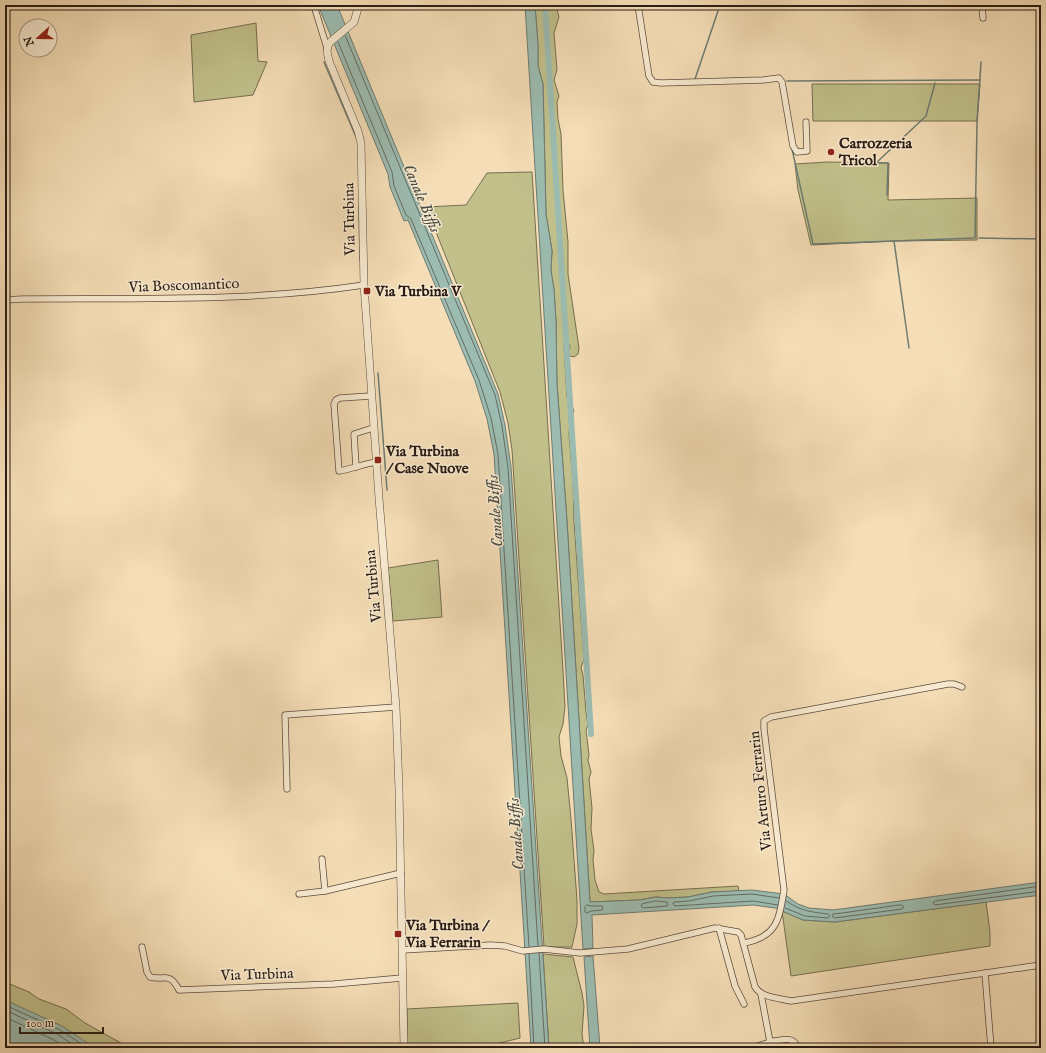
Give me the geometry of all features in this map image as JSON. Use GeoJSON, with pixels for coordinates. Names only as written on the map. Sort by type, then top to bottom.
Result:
{"type":"FeatureCollection","features":[{"type":"Feature","properties":{"kind":"street"},"geometry":{"type":"LineString","coordinates":[[328,45],[352,26],[359,5]]}},
{"type":"Feature","properties":{"kind":"street"},"geometry":{"type":"LineString","coordinates":[[638,5],[649,76],[653,82],[676,83],[763,80],[779,78],[782,82],[793,146],[797,152],[807,151],[806,122]]}},
{"type":"Feature","properties":{"kind":"street"},"geometry":{"type":"LineString","coordinates":[[982,5],[983,18]]}},
{"type":"Feature","properties":{"kind":"street","name":"Via Turbina"},"geometry":{"type":"LineString","coordinates":[[315,9],[328,45],[327,52],[329,61],[355,124],[361,143],[364,285],[373,428],[396,707],[404,1048]]}},
{"type":"Feature","properties":{"kind":"street","name":"Via Boscomantico"},"geometry":{"type":"LineString","coordinates":[[5,300],[210,297],[329,290],[364,285]]}},
{"type":"Feature","properties":{"kind":"street"},"geometry":{"type":"LineString","coordinates":[[371,396],[340,398],[336,400],[334,404],[339,471],[356,467],[361,464],[376,462]]}},
{"type":"Feature","properties":{"kind":"street"},"geometry":{"type":"LineString","coordinates":[[356,467],[354,434],[373,428]]}},
{"type":"Feature","properties":{"kind":"street","name":"Via Arturo Ferrarin"},"geometry":{"type":"LineString","coordinates":[[744,943],[755,941],[769,933],[773,928],[780,913],[784,890],[764,721],[771,717],[948,684],[954,684],[962,687]]}},
{"type":"Feature","properties":{"kind":"street"},"geometry":{"type":"LineString","coordinates":[[287,789],[285,715],[396,707]]}},
{"type":"Feature","properties":{"kind":"street"},"geometry":{"type":"LineString","coordinates":[[322,859],[325,890]]}},
{"type":"Feature","properties":{"kind":"street"},"geometry":{"type":"LineString","coordinates":[[299,894],[325,890],[401,873]]}},
{"type":"Feature","properties":{"kind":"street"},"geometry":{"type":"LineString","coordinates":[[402,950],[490,945],[505,946],[523,951],[544,949],[580,953],[599,952],[628,949],[719,928],[738,932],[744,943],[755,987],[761,994],[770,1042]]}},
{"type":"Feature","properties":{"kind":"street"},"geometry":{"type":"LineString","coordinates":[[719,928],[735,986],[744,1004]]}},
{"type":"Feature","properties":{"kind":"street","name":"Via Turbina"},"geometry":{"type":"LineString","coordinates":[[142,948],[147,972],[150,977],[168,977],[172,979],[179,990],[334,984],[402,978]]}},
{"type":"Feature","properties":{"kind":"street"},"geometry":{"type":"LineString","coordinates":[[761,994],[796,1001],[1041,964]]}},
{"type":"Feature","properties":{"kind":"street"},"geometry":{"type":"LineString","coordinates":[[984,973],[991,1048]]}},
{"type":"Feature","properties":{"kind":"street"},"geometry":{"type":"LineString","coordinates":[[755,1047],[783,1039],[792,1040],[796,1043],[798,1048]]}},
{"type":"Feature","properties":{"kind":"shaded area"},"geometry":{"type":"Polygon","coordinates":[[[535,5],[556,5],[559,17],[554,33],[557,70],[554,80],[559,96],[557,102],[561,134],[563,190],[568,242],[568,274],[579,348],[578,354],[574,357],[570,356],[568,352],[570,345],[566,342],[564,346],[567,397],[569,397],[572,403],[571,406],[574,410],[569,434],[584,660],[581,667],[588,725],[586,730],[589,755],[588,760],[591,772],[589,779],[592,808],[591,829],[594,851],[593,860],[595,880],[599,892],[604,894],[738,886],[739,891],[712,892],[688,897],[656,897],[639,900],[590,902],[567,521],[557,384],[556,321],[551,271],[552,251],[546,214],[543,84],[538,66],[535,5]]]}},
{"type":"Feature","properties":{"kind":"shaded area"},"geometry":{"type":"Polygon","coordinates":[[[256,23],[258,61],[267,62],[253,95],[194,102],[191,35],[256,23]]]}},
{"type":"Feature","properties":{"kind":"shaded area"},"geometry":{"type":"Polygon","coordinates":[[[812,84],[980,84],[977,121],[813,121],[812,84]]]}},
{"type":"Feature","properties":{"kind":"shaded area"},"geometry":{"type":"Polygon","coordinates":[[[828,162],[889,163],[888,200],[977,198],[977,240],[895,241],[811,245],[798,190],[795,164],[828,162]]]}},
{"type":"Feature","properties":{"kind":"shaded area"},"geometry":{"type":"Polygon","coordinates":[[[532,172],[565,707],[563,724],[559,737],[561,756],[567,778],[577,900],[577,924],[572,947],[544,947],[512,450],[508,423],[500,392],[426,207],[466,205],[487,173],[532,172]]]}},
{"type":"Feature","properties":{"kind":"shaded area"},"geometry":{"type":"Polygon","coordinates":[[[438,560],[442,617],[393,621],[388,568],[438,560]]]}},
{"type":"Feature","properties":{"kind":"shaded area"},"geometry":{"type":"Polygon","coordinates":[[[986,902],[990,932],[990,946],[791,976],[782,911],[803,920],[835,922],[986,902]]]}},
{"type":"Feature","properties":{"kind":"shaded area"},"geometry":{"type":"Polygon","coordinates":[[[543,954],[573,957],[584,1006],[582,1034],[584,1048],[549,1048],[543,954]]]}},
{"type":"Feature","properties":{"kind":"shaded area"},"geometry":{"type":"Polygon","coordinates":[[[5,982],[29,992],[39,999],[66,1009],[85,1023],[130,1048],[76,1048],[5,1011],[5,982]]]}},
{"type":"Feature","properties":{"kind":"shaded area"},"geometry":{"type":"Polygon","coordinates":[[[518,1003],[520,1038],[480,1048],[407,1048],[407,1009],[518,1003]]]}},
{"type":"Feature","properties":{"kind":"water"},"geometry":{"type":"Polygon","coordinates":[[[318,5],[337,5],[498,394],[505,425],[511,467],[549,1048],[531,1048],[494,454],[487,419],[475,381],[408,220],[404,221],[390,187],[388,174],[318,5]]]}},
{"type":"Feature","properties":{"kind":"water"},"geometry":{"type":"Polygon","coordinates":[[[525,5],[535,5],[538,66],[543,84],[546,214],[552,251],[551,271],[556,321],[557,384],[567,521],[590,902],[639,900],[656,897],[688,897],[712,892],[752,890],[784,894],[798,904],[809,908],[833,910],[1041,882],[1041,895],[835,922],[803,920],[775,908],[753,905],[592,915],[593,948],[583,949],[525,5]]]}},
{"type":"Feature","properties":{"kind":"water"},"geometry":{"type":"Polygon","coordinates":[[[593,956],[600,1048],[590,1048],[584,957],[593,956]]]}},
{"type":"Feature","properties":{"kind":"water"},"geometry":{"type":"Polygon","coordinates":[[[5,1000],[62,1026],[95,1048],[5,1048],[5,1000]]]}},
{"type":"Feature","properties":{"kind":"waterway"},"geometry":{"type":"LineString","coordinates":[[545,5],[591,734]]}},
{"type":"Feature","properties":{"kind":"waterway"},"geometry":{"type":"LineString","coordinates":[[695,79],[718,11]]}},
{"type":"Feature","properties":{"kind":"waterway"},"geometry":{"type":"LineString","coordinates":[[324,62],[356,137]]}},
{"type":"Feature","properties":{"kind":"waterway"},"geometry":{"type":"LineString","coordinates":[[894,241],[975,238],[977,123],[981,62]]}},
{"type":"Feature","properties":{"kind":"waterway"},"geometry":{"type":"LineString","coordinates":[[787,81],[980,80]]}},
{"type":"Feature","properties":{"kind":"waterway"},"geometry":{"type":"LineString","coordinates":[[876,163],[926,116],[935,83]]}},
{"type":"Feature","properties":{"kind":"waterway"},"geometry":{"type":"LineString","coordinates":[[792,149],[813,244],[894,241],[909,348]]}},
{"type":"Feature","properties":{"kind":"waterway"},"geometry":{"type":"LineString","coordinates":[[876,163],[888,163],[887,195]]}},
{"type":"Feature","properties":{"kind":"waterway"},"geometry":{"type":"LineString","coordinates":[[359,206],[360,260]]}},
{"type":"Feature","properties":{"kind":"waterway"},"geometry":{"type":"LineString","coordinates":[[979,238],[1041,239]]}},
{"type":"Feature","properties":{"kind":"waterway"},"geometry":{"type":"LineString","coordinates":[[378,373],[387,490]]}},
{"type":"Feature","properties":{"kind":"place","name":"Carrozzeria Tricol"},"geometry":{"type":"Point","coordinates":[831,152]}},
{"type":"Feature","properties":{"kind":"place","name":"Via Turbina V"},"geometry":{"type":"Point","coordinates":[367,291]}},
{"type":"Feature","properties":{"kind":"place","name":"Via Turbina / Case Nuove"},"geometry":{"type":"Point","coordinates":[378,460]}},
{"type":"Feature","properties":{"kind":"place","name":"Via Turbina / Via Ferrarin"},"geometry":{"type":"Point","coordinates":[398,934]}},
{"type":"Feature","properties":{"kind":"water label","name":"Canale Biffis"},"geometry":{"type":"Point","coordinates":[423,198]}},
{"type":"Feature","properties":{"kind":"water label","name":"Canale Biffis"},"geometry":{"type":"Point","coordinates":[494,511]}},
{"type":"Feature","properties":{"kind":"water label","name":"Canale Biffis"},"geometry":{"type":"Point","coordinates":[515,834]}}]}
